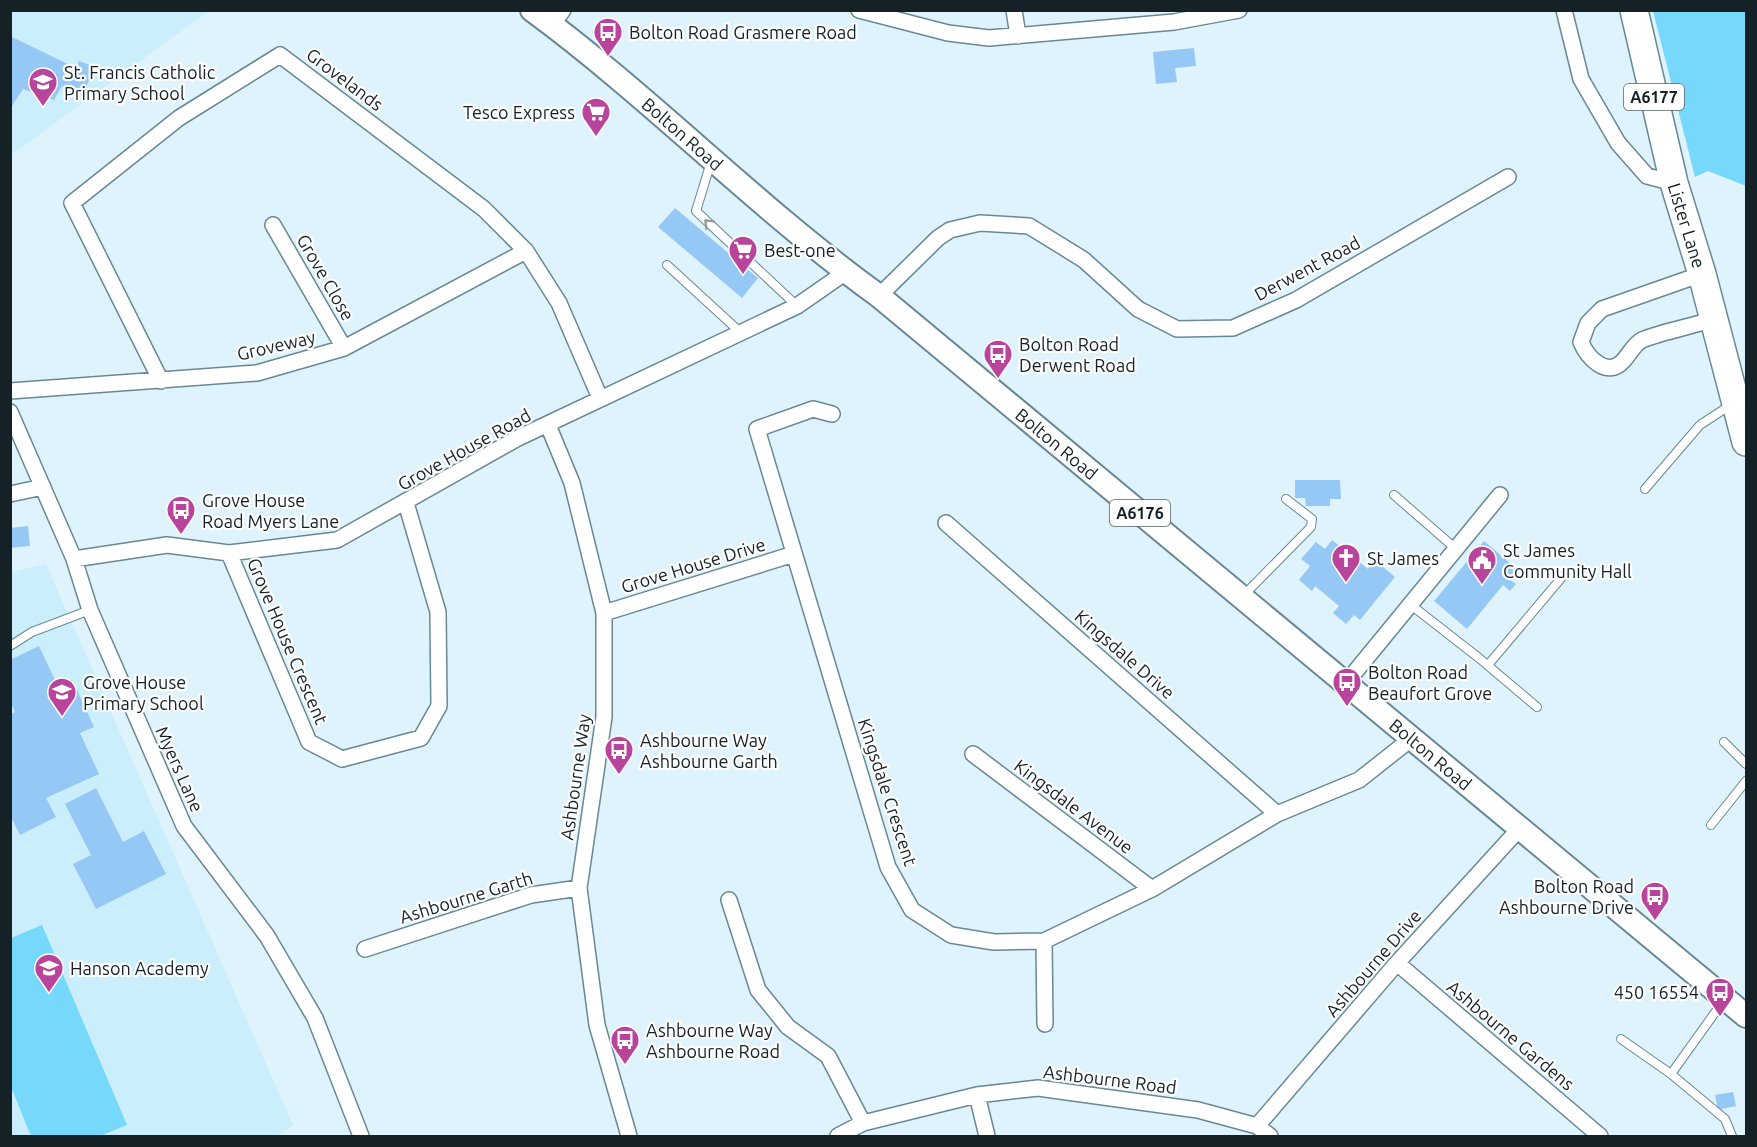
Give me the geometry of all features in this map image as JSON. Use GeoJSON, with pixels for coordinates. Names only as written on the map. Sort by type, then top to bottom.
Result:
{"type":"FeatureCollection","features":[{"type":"Feature","properties":{"kind":"highway","name":"A6177"},"geometry":{"type":"LineString","coordinates":[[1634,10],[1674,183]]}},
{"type":"Feature","properties":{"kind":"highway","name":"Lister Lane"},"geometry":{"type":"LineString","coordinates":[[1674,183],[1702,274],[1746,442]]}},
{"type":"Feature","properties":{"kind":"main road","name":"Bolton Road"},"geometry":{"type":"LineString","coordinates":[[532,10],[557,18],[712,158],[846,272],[879,296],[1746,1016]]}},
{"type":"Feature","properties":{"kind":"street"},"geometry":{"type":"LineString","coordinates":[[859,10],[948,33],[989,38],[1174,22],[1239,10]]}},
{"type":"Feature","properties":{"kind":"street"},"geometry":{"type":"LineString","coordinates":[[1014,10],[1018,36]]}},
{"type":"Feature","properties":{"kind":"street","name":"Lister Lane"},"geometry":{"type":"LineString","coordinates":[[1564,10],[1581,80],[1618,143],[1647,176],[1674,183]]}},
{"type":"Feature","properties":{"kind":"street","name":"Grovelands"},"geometry":{"type":"LineString","coordinates":[[161,381],[72,202],[179,118],[280,55],[484,209],[526,251],[559,303],[600,398]]}},
{"type":"Feature","properties":{"kind":"street","name":"Derwent Road"},"geometry":{"type":"LineString","coordinates":[[879,296],[938,238],[950,230],[980,223],[1029,226],[1084,260],[1138,309],[1177,329],[1233,328],[1296,300],[1508,177]]}},
{"type":"Feature","properties":{"kind":"street","name":"Grove Close"},"geometry":{"type":"LineString","coordinates":[[273,225],[344,348]]}},
{"type":"Feature","properties":{"kind":"street","name":"Groveway"},"geometry":{"type":"LineString","coordinates":[[10,392],[257,373],[344,348],[526,251]]}},
{"type":"Feature","properties":{"kind":"street","name":"Grove House Road"},"geometry":{"type":"LineString","coordinates":[[74,560],[168,545],[229,553],[337,540],[518,438],[797,306],[846,272]]}},
{"type":"Feature","properties":{"kind":"street"},"geometry":{"type":"LineString","coordinates":[[1702,274],[1602,309],[1588,323],[1581,342],[1586,353],[1596,364],[1609,367],[1622,364],[1640,341],[1714,320]]}},
{"type":"Feature","properties":{"kind":"street","name":"Kingsdale Crescent"},"geometry":{"type":"LineString","coordinates":[[832,414],[813,409],[757,429],[888,867],[912,910],[951,935],[994,942],[1044,941],[1152,890],[1277,813],[1359,780],[1412,739]]}},
{"type":"Feature","properties":{"kind":"street","name":"Myers Lane"},"geometry":{"type":"LineString","coordinates":[[10,412],[74,560],[90,610],[184,826],[267,936],[315,1018],[361,1137]]}},
{"type":"Feature","properties":{"kind":"street","name":"Ashbourne Way"},"geometry":{"type":"LineString","coordinates":[[548,425],[572,483],[604,613],[604,717],[579,888],[597,1025],[629,1137]]}},
{"type":"Feature","properties":{"kind":"street"},"geometry":{"type":"LineString","coordinates":[[10,494],[43,487]]}},
{"type":"Feature","properties":{"kind":"street"},"geometry":{"type":"LineString","coordinates":[[1346,683],[1500,495]]}},
{"type":"Feature","properties":{"kind":"street","name":"Grove House Crescent"},"geometry":{"type":"LineString","coordinates":[[229,553],[309,742],[342,759],[421,738],[438,706],[438,612],[406,503]]}},
{"type":"Feature","properties":{"kind":"street","name":"Kingsdale Drive"},"geometry":{"type":"LineString","coordinates":[[946,523],[1277,813]]}},
{"type":"Feature","properties":{"kind":"street","name":"Grove House Drive"},"geometry":{"type":"LineString","coordinates":[[604,613],[794,554]]}},
{"type":"Feature","properties":{"kind":"street","name":"Kingsdale Avenue"},"geometry":{"type":"LineString","coordinates":[[973,754],[1152,890]]}},
{"type":"Feature","properties":{"kind":"street","name":"Ashbourne Drive"},"geometry":{"type":"LineString","coordinates":[[1257,1126],[1397,963],[1520,828]]}},
{"type":"Feature","properties":{"kind":"street","name":"Ashbourne Garth"},"geometry":{"type":"LineString","coordinates":[[365,949],[531,895],[579,888]]}},
{"type":"Feature","properties":{"kind":"street"},"geometry":{"type":"LineString","coordinates":[[729,900],[758,990],[788,1027],[828,1056],[863,1123]]}},
{"type":"Feature","properties":{"kind":"street"},"geometry":{"type":"LineString","coordinates":[[1044,941],[1045,1024]]}},
{"type":"Feature","properties":{"kind":"street","name":"Ashbourne Gardens"},"geometry":{"type":"LineString","coordinates":[[1397,963],[1600,1137]]}},
{"type":"Feature","properties":{"kind":"street","name":"Ashbourne Road"},"geometry":{"type":"LineString","coordinates":[[837,1137],[863,1123],[976,1095],[1038,1088],[1198,1110],[1257,1126],[1270,1137]]}},
{"type":"Feature","properties":{"kind":"street"},"geometry":{"type":"LineString","coordinates":[[976,1095],[987,1137]]}},
{"type":"Feature","properties":{"kind":"lane"},"geometry":{"type":"LineString","coordinates":[[712,158],[696,211],[797,306]]}},
{"type":"Feature","properties":{"kind":"lane"},"geometry":{"type":"LineString","coordinates":[[667,265],[740,332]]}},
{"type":"Feature","properties":{"kind":"lane"},"geometry":{"type":"LineString","coordinates":[[1645,489],[1700,425],[1736,401]]}},
{"type":"Feature","properties":{"kind":"lane"},"geometry":{"type":"LineString","coordinates":[[1394,495],[1455,549]]}},
{"type":"Feature","properties":{"kind":"lane"},"geometry":{"type":"LineString","coordinates":[[1242,597],[1311,527],[1312,519],[1286,499]]}},
{"type":"Feature","properties":{"kind":"lane"},"geometry":{"type":"LineString","coordinates":[[1488,665],[1563,576]]}},
{"type":"Feature","properties":{"kind":"lane"},"geometry":{"type":"LineString","coordinates":[[1410,605],[1488,665],[1537,707]]}},
{"type":"Feature","properties":{"kind":"lane"},"geometry":{"type":"LineString","coordinates":[[10,646],[32,632],[90,610]]}},
{"type":"Feature","properties":{"kind":"lane"},"geometry":{"type":"LineString","coordinates":[[1724,742],[1746,764]]}},
{"type":"Feature","properties":{"kind":"lane"},"geometry":{"type":"LineString","coordinates":[[1711,825],[1746,782]]}},
{"type":"Feature","properties":{"kind":"lane"},"geometry":{"type":"LineString","coordinates":[[1671,1074],[1725,998]]}},
{"type":"Feature","properties":{"kind":"lane"},"geometry":{"type":"LineString","coordinates":[[1621,1039],[1671,1074],[1725,1119],[1732,1137]]}},
{"type":"Feature","properties":{"kind":"shaded area","name":"St. Francis Catholic Primary School"},"geometry":{"type":"Polygon","coordinates":[[[11,11],[209,11],[11,155],[11,11]]]}},
{"type":"Feature","properties":{"kind":"shaded area"},"geometry":{"type":"Polygon","coordinates":[[[1653,11],[1746,11],[1746,186],[1708,171],[1695,177],[1653,11]]]}},
{"type":"Feature","properties":{"kind":"shaded area","name":"Grove House Primary School"},"geometry":{"type":"Polygon","coordinates":[[[46,564],[293,1125],[277,1136],[11,1136],[10,572],[46,564]]]}},
{"type":"Feature","properties":{"kind":"shaded area","name":"Hanson Academy"},"geometry":{"type":"Polygon","coordinates":[[[42,925],[127,1125],[100,1136],[31,1136],[11,1087],[11,938],[42,925]]]}},
{"type":"Feature","properties":{"kind":"building"},"geometry":{"type":"Polygon","coordinates":[[[10,36],[76,68],[79,61],[95,67],[82,96],[62,86],[54,100],[23,89],[10,109],[10,36]]]}},
{"type":"Feature","properties":{"kind":"building"},"geometry":{"type":"Polygon","coordinates":[[[1194,48],[1196,66],[1175,68],[1177,82],[1156,84],[1153,52],[1194,48]]]}},
{"type":"Feature","properties":{"kind":"building"},"geometry":{"type":"Polygon","coordinates":[[[675,208],[758,278],[742,298],[658,227],[675,208]]]}},
{"type":"Feature","properties":{"kind":"building"},"geometry":{"type":"Polygon","coordinates":[[[1295,480],[1340,480],[1341,499],[1330,499],[1330,506],[1306,506],[1305,498],[1295,498],[1295,480]]]}},
{"type":"Feature","properties":{"kind":"building"},"geometry":{"type":"Polygon","coordinates":[[[28,526],[30,546],[10,548],[10,528],[28,526]]]}},
{"type":"Feature","properties":{"kind":"building","name":"St James"},"geometry":{"type":"Polygon","coordinates":[[[1332,540],[1368,569],[1375,560],[1395,577],[1360,620],[1354,615],[1346,624],[1333,613],[1339,606],[1315,586],[1312,591],[1299,580],[1310,566],[1301,559],[1316,542],[1325,549],[1332,540]]]}},
{"type":"Feature","properties":{"kind":"building","name":"St James Community Hall"},"geometry":{"type":"Polygon","coordinates":[[[1484,541],[1517,569],[1509,579],[1516,584],[1510,591],[1503,585],[1467,629],[1434,601],[1484,541]]]}},
{"type":"Feature","properties":{"kind":"building"},"geometry":{"type":"Polygon","coordinates":[[[39,646],[62,695],[76,688],[94,727],[80,733],[99,774],[46,798],[56,817],[20,835],[10,815],[10,714],[15,712],[10,701],[10,660],[39,646]]]}},
{"type":"Feature","properties":{"kind":"building"},"geometry":{"type":"Polygon","coordinates":[[[96,788],[123,842],[144,831],[166,874],[96,909],[73,864],[91,855],[65,804],[96,788]]]}},
{"type":"Feature","properties":{"kind":"building"},"geometry":{"type":"Polygon","coordinates":[[[1733,1092],[1736,1106],[1718,1110],[1715,1095],[1733,1092]]]}},
{"type":"Feature","properties":{"kind":"place","name":"Bolton Road Grasmere Road"},"geometry":{"type":"Point","coordinates":[608,58]}},
{"type":"Feature","properties":{"kind":"place","name":"St. Francis Catholic Primary School"},"geometry":{"type":"Point","coordinates":[43,108]}},
{"type":"Feature","properties":{"kind":"place","name":"Tesco Express"},"geometry":{"type":"Point","coordinates":[596,138]}},
{"type":"Feature","properties":{"kind":"place","name":"Best-one"},"geometry":{"type":"Point","coordinates":[743,276]}},
{"type":"Feature","properties":{"kind":"place","name":"Bolton Road Derwent Road"},"geometry":{"type":"Point","coordinates":[998,380]}},
{"type":"Feature","properties":{"kind":"place","name":"Grove House Road Myers Lane"},"geometry":{"type":"Point","coordinates":[181,536]}},
{"type":"Feature","properties":{"kind":"place","name":"St James"},"geometry":{"type":"Point","coordinates":[1346,584]}},
{"type":"Feature","properties":{"kind":"place","name":"St James Community Hall"},"geometry":{"type":"Point","coordinates":[1482,586]}},
{"type":"Feature","properties":{"kind":"place","name":"Bolton Road Beaufort Grove"},"geometry":{"type":"Point","coordinates":[1347,708]}},
{"type":"Feature","properties":{"kind":"place","name":"Grove House Primary School"},"geometry":{"type":"Point","coordinates":[62,718]}},
{"type":"Feature","properties":{"kind":"place","name":"Ashbourne Way Ashbourne Garth"},"geometry":{"type":"Point","coordinates":[619,776]}},
{"type":"Feature","properties":{"kind":"place","name":"Bolton Road Ashbourne Drive"},"geometry":{"type":"Point","coordinates":[1655,922]}},
{"type":"Feature","properties":{"kind":"place","name":"Hanson Academy"},"geometry":{"type":"Point","coordinates":[49,994]}},
{"type":"Feature","properties":{"kind":"place","name":"450 16554"},"geometry":{"type":"Point","coordinates":[1720,1018]}},
{"type":"Feature","properties":{"kind":"place","name":"Ashbourne Way Ashbourne Road"},"geometry":{"type":"Point","coordinates":[625,1066]}}]}
